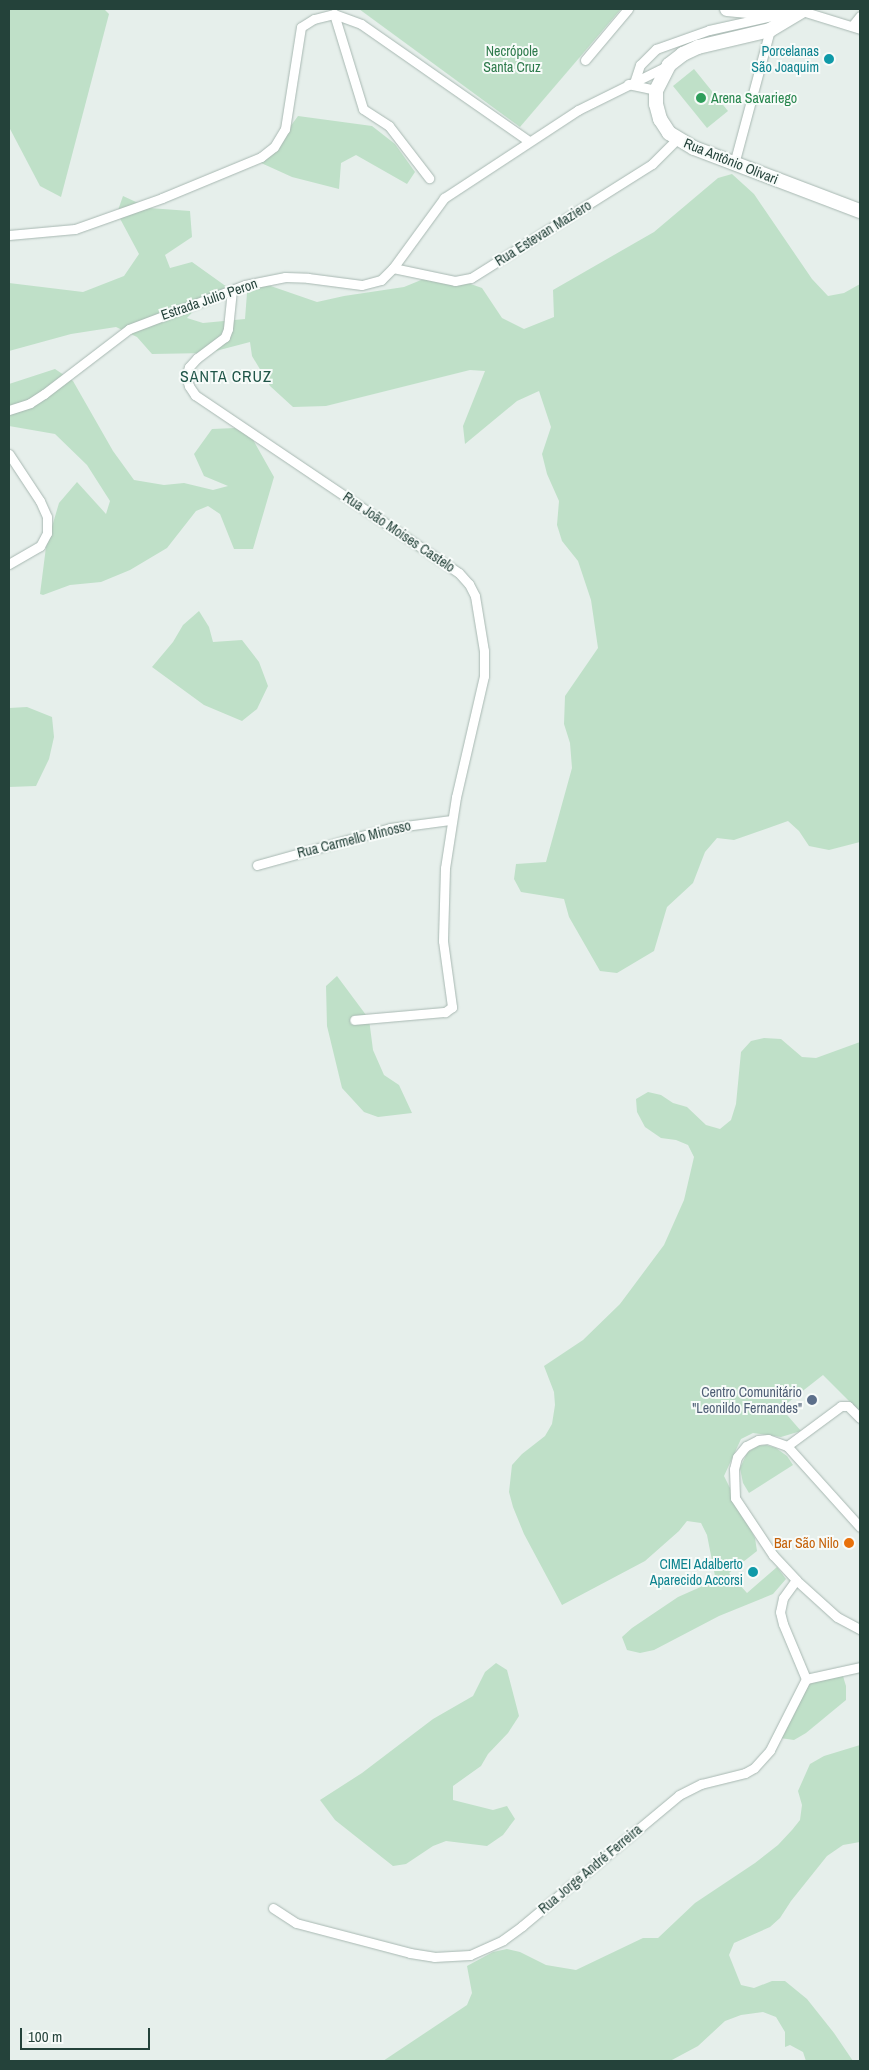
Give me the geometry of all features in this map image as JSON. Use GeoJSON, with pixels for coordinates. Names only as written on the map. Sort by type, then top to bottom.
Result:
{"type":"FeatureCollection","features":[{"type":"Feature","properties":{"kind":"street"},"geometry":{"type":"LineString","coordinates":[[585,60],[628,9]]}},
{"type":"Feature","properties":{"kind":"street"},"geometry":{"type":"LineString","coordinates":[[727,9],[779,14]]}},
{"type":"Feature","properties":{"kind":"street"},"geometry":{"type":"LineString","coordinates":[[803,10],[770,30],[698,47],[683,54],[669,65],[656,90],[631,82],[640,65],[656,49],[709,30],[803,10],[856,28],[860,16]]}},
{"type":"Feature","properties":{"kind":"street"},"geometry":{"type":"LineString","coordinates":[[9,235],[75,229],[162,198],[261,157],[274,147],[285,129],[301,27],[314,18],[334,14],[361,24],[529,142]]}},
{"type":"Feature","properties":{"kind":"street"},"geometry":{"type":"LineString","coordinates":[[334,14],[363,109],[389,126],[429,178]]}},
{"type":"Feature","properties":{"kind":"street"},"geometry":{"type":"LineString","coordinates":[[734,164],[770,30]]}},
{"type":"Feature","properties":{"kind":"street","name":"Estrada Julio Peron"},"geometry":{"type":"LineString","coordinates":[[9,410],[30,403],[44,394],[129,328],[232,290],[262,280],[285,277],[308,278],[362,286],[381,280],[393,268],[444,198],[578,110],[631,82],[669,65]]}},
{"type":"Feature","properties":{"kind":"street","name":"Rua Antônio Olivari"},"geometry":{"type":"LineString","coordinates":[[656,90],[656,104],[660,119],[676,140],[860,212]]}},
{"type":"Feature","properties":{"kind":"street","name":"Rua Estevan Maziero"},"geometry":{"type":"LineString","coordinates":[[393,268],[456,281],[472,278],[652,164],[676,140]]}},
{"type":"Feature","properties":{"kind":"street","name":"Rua João Moises Castelo"},"geometry":{"type":"LineString","coordinates":[[232,290],[228,329],[225,337],[197,358],[189,367],[186,376],[189,386],[196,394],[459,573],[469,584],[475,596],[484,651],[484,676],[451,820],[443,887],[444,954],[453,1003],[449,1010],[354,1020]]}},
{"type":"Feature","properties":{"kind":"street"},"geometry":{"type":"LineString","coordinates":[[9,454],[40,501],[47,517],[47,533],[40,546],[9,564]]}},
{"type":"Feature","properties":{"kind":"street","name":"Rua Carmello Minosso"},"geometry":{"type":"LineString","coordinates":[[258,864],[390,828],[451,820]]}},
{"type":"Feature","properties":{"kind":"street"},"geometry":{"type":"LineString","coordinates":[[787,1446],[835,1408],[848,1406],[860,1418]]}},
{"type":"Feature","properties":{"kind":"street"},"geometry":{"type":"LineString","coordinates":[[860,1527],[787,1446],[768,1439],[758,1440],[746,1446],[737,1457],[734,1468],[736,1498],[752,1525],[773,1554],[796,1580],[837,1617],[860,1629]]}},
{"type":"Feature","properties":{"kind":"street"},"geometry":{"type":"LineString","coordinates":[[796,1580],[783,1598],[780,1612],[782,1624],[806,1679],[860,1667]]}},
{"type":"Feature","properties":{"kind":"street","name":"Rua Jorge André Ferreira"},"geometry":{"type":"LineString","coordinates":[[273,1908],[296,1923],[418,1955],[454,1958],[470,1956],[487,1948],[522,1926],[679,1795],[701,1784],[745,1773],[754,1768],[770,1750],[806,1679]]}},
{"type":"Feature","properties":{"kind":"green space"},"geometry":{"type":"Polygon","coordinates":[[[9,9],[104,9],[109,14],[61,197],[40,186],[9,127],[9,9]]]}},
{"type":"Feature","properties":{"kind":"green space","name":"Necrópole Santa Cruz"},"geometry":{"type":"Polygon","coordinates":[[[359,9],[621,9],[520,127],[359,9]]]}},
{"type":"Feature","properties":{"kind":"green space","name":"Arena Savariego"},"geometry":{"type":"Polygon","coordinates":[[[694,69],[728,111],[707,128],[673,86],[694,69]]]}},
{"type":"Feature","properties":{"kind":"green space"},"geometry":{"type":"Polygon","coordinates":[[[298,116],[372,126],[395,144],[415,172],[407,184],[356,155],[341,163],[339,189],[292,177],[259,162],[267,158],[298,116]]]}},
{"type":"Feature","properties":{"kind":"green space"},"geometry":{"type":"Polygon","coordinates":[[[732,174],[754,194],[812,279],[828,296],[844,293],[860,284],[860,842],[829,850],[809,846],[799,831],[788,821],[734,840],[717,838],[705,852],[693,883],[667,907],[654,951],[617,973],[600,971],[569,917],[564,899],[521,892],[514,879],[516,864],[546,862],[572,768],[570,743],[564,724],[565,696],[598,648],[591,600],[578,561],[562,541],[557,525],[559,501],[547,474],[542,454],[551,427],[539,391],[517,401],[465,444],[463,426],[485,371],[470,370],[326,406],[293,407],[270,386],[252,356],[250,342],[208,353],[152,354],[137,337],[116,327],[71,334],[9,351],[9,283],[83,292],[124,276],[139,254],[117,213],[123,196],[149,208],[190,211],[192,237],[165,255],[170,268],[192,262],[227,287],[199,305],[187,318],[203,323],[245,319],[247,293],[262,283],[317,302],[404,287],[426,278],[448,276],[482,288],[502,318],[524,329],[554,317],[553,290],[654,232],[718,178],[732,174]]]}},
{"type":"Feature","properties":{"kind":"green space"},"geometry":{"type":"Polygon","coordinates":[[[55,369],[73,381],[113,451],[134,480],[164,485],[184,483],[213,490],[228,486],[204,476],[194,454],[212,429],[235,428],[252,438],[274,477],[253,549],[234,549],[220,514],[208,506],[196,511],[167,548],[130,570],[101,582],[70,585],[43,595],[40,594],[46,547],[59,503],[77,482],[106,514],[110,501],[87,465],[55,434],[9,426],[9,384],[55,369]]]}},
{"type":"Feature","properties":{"kind":"green space"},"geometry":{"type":"Polygon","coordinates":[[[199,611],[209,627],[213,642],[242,640],[259,662],[268,686],[257,709],[242,721],[204,705],[152,667],[173,642],[183,625],[199,611]]]}},
{"type":"Feature","properties":{"kind":"green space"},"geometry":{"type":"Polygon","coordinates":[[[27,707],[52,717],[54,737],[49,759],[36,786],[9,787],[9,708],[27,707]]]}},
{"type":"Feature","properties":{"kind":"green space"},"geometry":{"type":"Polygon","coordinates":[[[337,976],[369,1019],[373,1050],[384,1075],[399,1085],[412,1113],[378,1117],[364,1112],[342,1088],[327,1026],[326,986],[337,976]]]}},
{"type":"Feature","properties":{"kind":"green space"},"geometry":{"type":"Polygon","coordinates":[[[764,1038],[781,1039],[802,1057],[816,1058],[860,1042],[860,1412],[823,1375],[781,1408],[801,1431],[781,1437],[753,1433],[741,1439],[724,1476],[755,1538],[757,1551],[729,1573],[747,1593],[777,1567],[786,1579],[773,1594],[719,1616],[654,1650],[640,1653],[627,1650],[622,1637],[632,1628],[678,1597],[705,1585],[715,1576],[707,1535],[701,1523],[687,1521],[679,1531],[645,1561],[562,1605],[524,1534],[513,1507],[509,1492],[512,1465],[522,1454],[545,1436],[552,1424],[555,1405],[554,1392],[544,1366],[583,1340],[620,1304],[664,1245],[684,1200],[694,1157],[688,1145],[676,1140],[661,1138],[645,1127],[637,1112],[636,1099],[648,1092],[661,1095],[673,1103],[687,1107],[706,1125],[720,1129],[731,1120],[736,1104],[741,1052],[751,1041],[764,1038]]]}},
{"type":"Feature","properties":{"kind":"green space"},"geometry":{"type":"Polygon","coordinates":[[[766,1445],[776,1448],[787,1456],[793,1465],[749,1493],[743,1483],[740,1468],[747,1453],[757,1446],[766,1445]]]}},
{"type":"Feature","properties":{"kind":"green space"},"geometry":{"type":"Polygon","coordinates":[[[496,1663],[507,1670],[519,1716],[508,1733],[488,1754],[481,1766],[453,1786],[453,1800],[493,1810],[507,1806],[515,1819],[503,1835],[487,1846],[446,1841],[433,1846],[406,1864],[393,1866],[335,1820],[320,1800],[362,1773],[433,1719],[473,1696],[485,1672],[496,1663]]]}},
{"type":"Feature","properties":{"kind":"green space"},"geometry":{"type":"Polygon","coordinates":[[[842,1673],[846,1686],[846,1700],[806,1733],[794,1740],[780,1738],[804,1689],[814,1681],[842,1673]]]}},
{"type":"Feature","properties":{"kind":"green space"},"geometry":{"type":"Polygon","coordinates":[[[860,1745],[860,1842],[843,1845],[827,1856],[791,1901],[780,1918],[770,1927],[734,1943],[729,1955],[741,1985],[754,1988],[772,1981],[785,1981],[807,1999],[853,2061],[806,2061],[803,2052],[790,2045],[785,2047],[785,2032],[776,2017],[763,2012],[741,2015],[725,2021],[698,2046],[670,2061],[383,2061],[467,2005],[472,1993],[467,1966],[493,1952],[507,1949],[520,1952],[546,1965],[576,1970],[643,1938],[658,1938],[695,1903],[755,1863],[778,1845],[792,1830],[800,1820],[802,1805],[798,1791],[810,1764],[824,1756],[860,1745]]]}},
{"type":"Feature","properties":{"kind":"place","name":"Porcelanas São Joaquim"},"geometry":{"type":"Point","coordinates":[829,59]}},
{"type":"Feature","properties":{"kind":"place","name":"Arena Savariego"},"geometry":{"type":"Point","coordinates":[701,98]}},
{"type":"Feature","properties":{"kind":"place","name":"Centro Comunitário \"Leonildo Fernandes\""},"geometry":{"type":"Point","coordinates":[812,1400]}},
{"type":"Feature","properties":{"kind":"place","name":"Bar São Nilo"},"geometry":{"type":"Point","coordinates":[849,1543]}},
{"type":"Feature","properties":{"kind":"place","name":"CIMEI Adalberto Aparecido Accorsi"},"geometry":{"type":"Point","coordinates":[753,1572]}},
{"type":"Feature","properties":{"kind":"district","name":"SANTA CRUZ"},"geometry":{"type":"Point","coordinates":[226,376]}}]}
